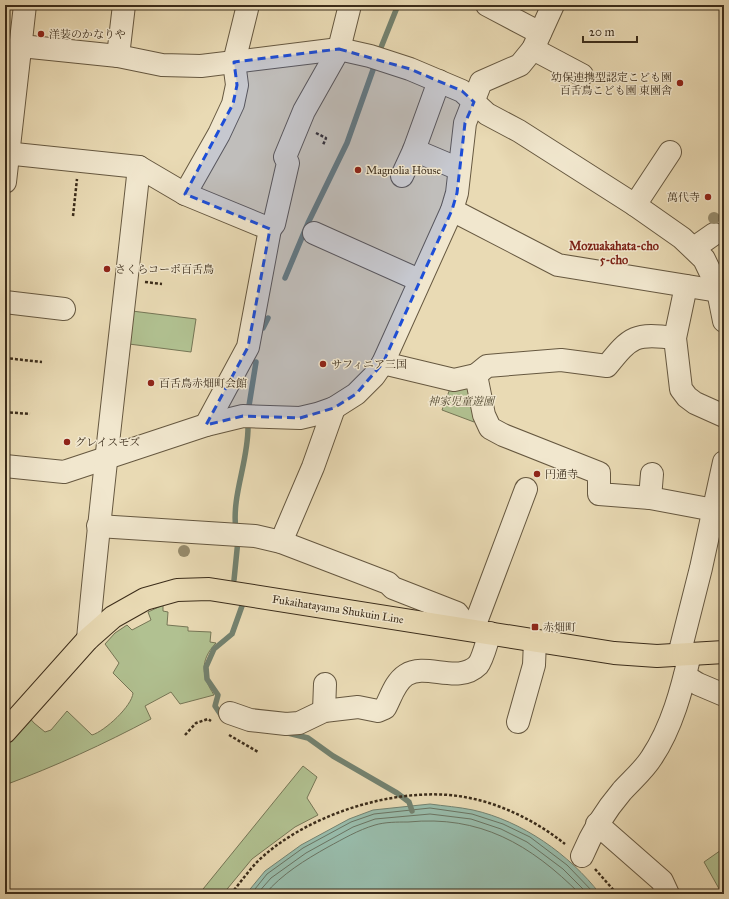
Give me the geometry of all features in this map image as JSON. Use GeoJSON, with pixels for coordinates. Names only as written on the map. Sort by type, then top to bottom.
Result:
{"type":"FeatureCollection","features":[{"type":"Feature","properties":{"kind":"main road","name":"Fukaihatayama Shukuin Line"},"geometry":{"type":"LineString","coordinates":[[5,732],[88,639],[112,617],[146,599],[177,590],[201,589],[614,653],[657,656],[724,652]]}},
{"type":"Feature","properties":{"kind":"street"},"geometry":{"type":"LineString","coordinates":[[5,182],[6,153],[21,46],[25,5]]}},
{"type":"Feature","properties":{"kind":"street"},"geometry":{"type":"LineString","coordinates":[[118,56],[124,5]]}},
{"type":"Feature","properties":{"kind":"street"},"geometry":{"type":"LineString","coordinates":[[185,194],[219,134],[233,104],[236,85],[234,62],[248,5]]}},
{"type":"Feature","properties":{"kind":"street"},"geometry":{"type":"LineString","coordinates":[[206,425],[248,347],[270,229],[274,224],[288,163],[285,157],[304,111],[339,48],[350,5]]}},
{"type":"Feature","properties":{"kind":"street"},"geometry":{"type":"LineString","coordinates":[[487,5],[582,75]]}},
{"type":"Feature","properties":{"kind":"street"},"geometry":{"type":"LineString","coordinates":[[5,466],[64,472],[108,456],[206,425],[243,416],[300,418],[334,408],[356,394],[374,376],[383,363],[452,210],[457,193],[465,123],[482,82],[520,65],[536,41],[549,6]]}},
{"type":"Feature","properties":{"kind":"street"},"geometry":{"type":"LineString","coordinates":[[21,46],[118,56],[162,65],[201,66],[339,48],[384,60],[462,91],[487,114],[518,131],[635,205],[707,257]]}},
{"type":"Feature","properties":{"kind":"street"},"geometry":{"type":"LineString","coordinates":[[402,176],[414,150],[439,81]]}},
{"type":"Feature","properties":{"kind":"street"},"geometry":{"type":"LineString","coordinates":[[414,150],[459,169]]}},
{"type":"Feature","properties":{"kind":"street"},"geometry":{"type":"LineString","coordinates":[[635,205],[670,152]]}},
{"type":"Feature","properties":{"kind":"street"},"geometry":{"type":"LineString","coordinates":[[6,153],[139,167],[185,194],[270,229]]}},
{"type":"Feature","properties":{"kind":"street"},"geometry":{"type":"LineString","coordinates":[[88,639],[98,526],[108,456],[139,167]]}},
{"type":"Feature","properties":{"kind":"street"},"geometry":{"type":"LineString","coordinates":[[452,210],[558,265],[718,291]]}},
{"type":"Feature","properties":{"kind":"street"},"geometry":{"type":"LineString","coordinates":[[314,233],[420,280]]}},
{"type":"Feature","properties":{"kind":"street"},"geometry":{"type":"LineString","coordinates":[[714,234],[707,257],[718,291],[724,321]]}},
{"type":"Feature","properties":{"kind":"street"},"geometry":{"type":"LineString","coordinates":[[686,286],[675,338],[681,389],[687,397],[695,403],[724,416]]}},
{"type":"Feature","properties":{"kind":"street"},"geometry":{"type":"LineString","coordinates":[[5,302],[64,309]]}},
{"type":"Feature","properties":{"kind":"street"},"geometry":{"type":"LineString","coordinates":[[383,363],[440,378],[454,380],[476,375],[487,366],[561,360],[607,366],[623,345],[633,338],[661,336],[675,338]]}},
{"type":"Feature","properties":{"kind":"street"},"geometry":{"type":"LineString","coordinates":[[476,375],[484,415],[490,428],[600,473],[599,494],[650,498],[714,510]]}},
{"type":"Feature","properties":{"kind":"street"},"geometry":{"type":"LineString","coordinates":[[281,542],[313,467],[334,408]]}},
{"type":"Feature","properties":{"kind":"street"},"geometry":{"type":"LineString","coordinates":[[582,856],[597,824],[623,790],[652,758],[663,739],[685,676],[685,655],[724,462]]}},
{"type":"Feature","properties":{"kind":"street"},"geometry":{"type":"LineString","coordinates":[[650,498],[652,474]]}},
{"type":"Feature","properties":{"kind":"street"},"geometry":{"type":"LineString","coordinates":[[223,723],[250,720],[286,724],[299,723],[324,712],[358,707],[378,711],[385,708],[397,685],[407,674],[421,671],[450,674],[466,672],[478,664],[477,631],[526,489]]}},
{"type":"Feature","properties":{"kind":"street"},"geometry":{"type":"LineString","coordinates":[[98,526],[255,536],[281,542],[388,583],[393,588],[457,613],[477,631]]}},
{"type":"Feature","properties":{"kind":"street"},"geometry":{"type":"LineString","coordinates":[[518,722],[534,665],[535,641]]}},
{"type":"Feature","properties":{"kind":"street"},"geometry":{"type":"LineString","coordinates":[[685,676],[698,684],[724,695]]}},
{"type":"Feature","properties":{"kind":"street"},"geometry":{"type":"LineString","coordinates":[[324,712],[325,684]]}},
{"type":"Feature","properties":{"kind":"street"},"geometry":{"type":"LineString","coordinates":[[597,824],[662,881],[668,894]]}},
{"type":"Feature","properties":{"kind":"path"},"geometry":{"type":"LineString","coordinates":[[73,216],[79,161]]}},
{"type":"Feature","properties":{"kind":"path"},"geometry":{"type":"LineString","coordinates":[[5,358],[42,362]]}},
{"type":"Feature","properties":{"kind":"path"},"geometry":{"type":"LineString","coordinates":[[5,412],[30,414]]}},
{"type":"Feature","properties":{"kind":"path"},"geometry":{"type":"LineString","coordinates":[[185,736],[196,723],[208,719],[223,723],[258,752]]}},
{"type":"Feature","properties":{"kind":"path"},"geometry":{"type":"LineString","coordinates":[[231,894],[256,864],[272,849],[321,820],[360,806],[421,795],[458,796],[480,801],[506,810],[549,831],[582,856],[617,894]]}},
{"type":"Feature","properties":{"kind":"highlighted area"},"geometry":{"type":"Polygon","coordinates":[[[339,49],[410,69],[462,91],[474,102],[465,123],[457,193],[452,210],[383,363],[356,394],[334,408],[300,418],[243,416],[206,425],[248,347],[270,229],[185,194],[233,104],[237,85],[234,62],[339,49]]]}},
{"type":"Feature","properties":{"kind":"green space"},"geometry":{"type":"Polygon","coordinates":[[[132,311],[196,319],[191,352],[129,344],[132,311]]]}},
{"type":"Feature","properties":{"kind":"green space","name":"神家児童遊園"},"geometry":{"type":"Polygon","coordinates":[[[474,384],[477,414],[474,422],[442,410],[451,386],[474,384]]]}},
{"type":"Feature","properties":{"kind":"green space"},"geometry":{"type":"Polygon","coordinates":[[[163,605],[163,611],[168,612],[167,625],[188,627],[188,631],[211,632],[210,642],[216,643],[207,656],[204,669],[207,681],[214,695],[180,704],[171,692],[145,706],[151,719],[80,754],[5,785],[5,741],[27,715],[45,732],[51,730],[67,711],[92,735],[104,729],[123,711],[133,693],[113,673],[119,663],[105,644],[115,633],[127,625],[132,630],[151,620],[148,612],[163,605]]]}},
{"type":"Feature","properties":{"kind":"green space"},"geometry":{"type":"Polygon","coordinates":[[[303,766],[317,777],[307,798],[318,815],[295,827],[252,859],[223,894],[199,894],[303,766]]]}},
{"type":"Feature","properties":{"kind":"green space"},"geometry":{"type":"Polygon","coordinates":[[[724,848],[724,894],[722,894],[704,862],[724,848]]]}},
{"type":"Feature","properties":{"kind":"water"},"geometry":{"type":"Polygon","coordinates":[[[430,804],[457,807],[491,815],[527,831],[559,853],[588,879],[600,894],[246,894],[265,871],[301,845],[349,819],[373,810],[430,804]]]}},
{"type":"Feature","properties":{"kind":"waterway"},"geometry":{"type":"LineString","coordinates":[[380,50],[398,5]]}},
{"type":"Feature","properties":{"kind":"waterway"},"geometry":{"type":"LineString","coordinates":[[285,278],[308,223],[347,143],[374,67]]}},
{"type":"Feature","properties":{"kind":"waterway"},"geometry":{"type":"LineString","coordinates":[[263,328],[268,318]]}},
{"type":"Feature","properties":{"kind":"waterway"},"geometry":{"type":"LineString","coordinates":[[248,412],[256,362]]}},
{"type":"Feature","properties":{"kind":"waterway"},"geometry":{"type":"LineString","coordinates":[[236,531],[236,504],[246,452],[248,425]]}},
{"type":"Feature","properties":{"kind":"waterway"},"geometry":{"type":"LineString","coordinates":[[234,580],[238,540]]}},
{"type":"Feature","properties":{"kind":"waterway"},"geometry":{"type":"LineString","coordinates":[[223,718],[215,706],[218,695],[207,679],[206,667],[214,649],[232,634],[242,606]]}},
{"type":"Feature","properties":{"kind":"waterway"},"geometry":{"type":"LineString","coordinates":[[288,733],[308,738],[333,756],[397,793],[409,802],[412,811]]}},
{"type":"Feature","properties":{"kind":"place","name":"洋装のかなりや"},"geometry":{"type":"Point","coordinates":[41,34]}},
{"type":"Feature","properties":{"kind":"place","name":"幼保連携型認定こども園 百舌鳥こども園 東園舎"},"geometry":{"type":"Point","coordinates":[680,83]}},
{"type":"Feature","properties":{"kind":"place","name":"Magnolia House"},"geometry":{"type":"Point","coordinates":[358,170]}},
{"type":"Feature","properties":{"kind":"place","name":"萬代寺"},"geometry":{"type":"Point","coordinates":[708,197]}},
{"type":"Feature","properties":{"kind":"place","name":"さくらコーポ百舌鳥"},"geometry":{"type":"Point","coordinates":[107,269]}},
{"type":"Feature","properties":{"kind":"place","name":"サフィニア三国"},"geometry":{"type":"Point","coordinates":[323,364]}},
{"type":"Feature","properties":{"kind":"place","name":"百舌鳥赤畑町会館"},"geometry":{"type":"Point","coordinates":[151,383]}},
{"type":"Feature","properties":{"kind":"place","name":"グレイスモズ"},"geometry":{"type":"Point","coordinates":[67,442]}},
{"type":"Feature","properties":{"kind":"place","name":"円通寺"},"geometry":{"type":"Point","coordinates":[537,474]}},
{"type":"Feature","properties":{"kind":"place","name":"赤畑町"},"geometry":{"type":"Point","coordinates":[535,627]}},
{"type":"Feature","properties":{"kind":"district","name":"Mozuakahata-cho 5-cho"},"geometry":{"type":"Point","coordinates":[614,253]}}]}
